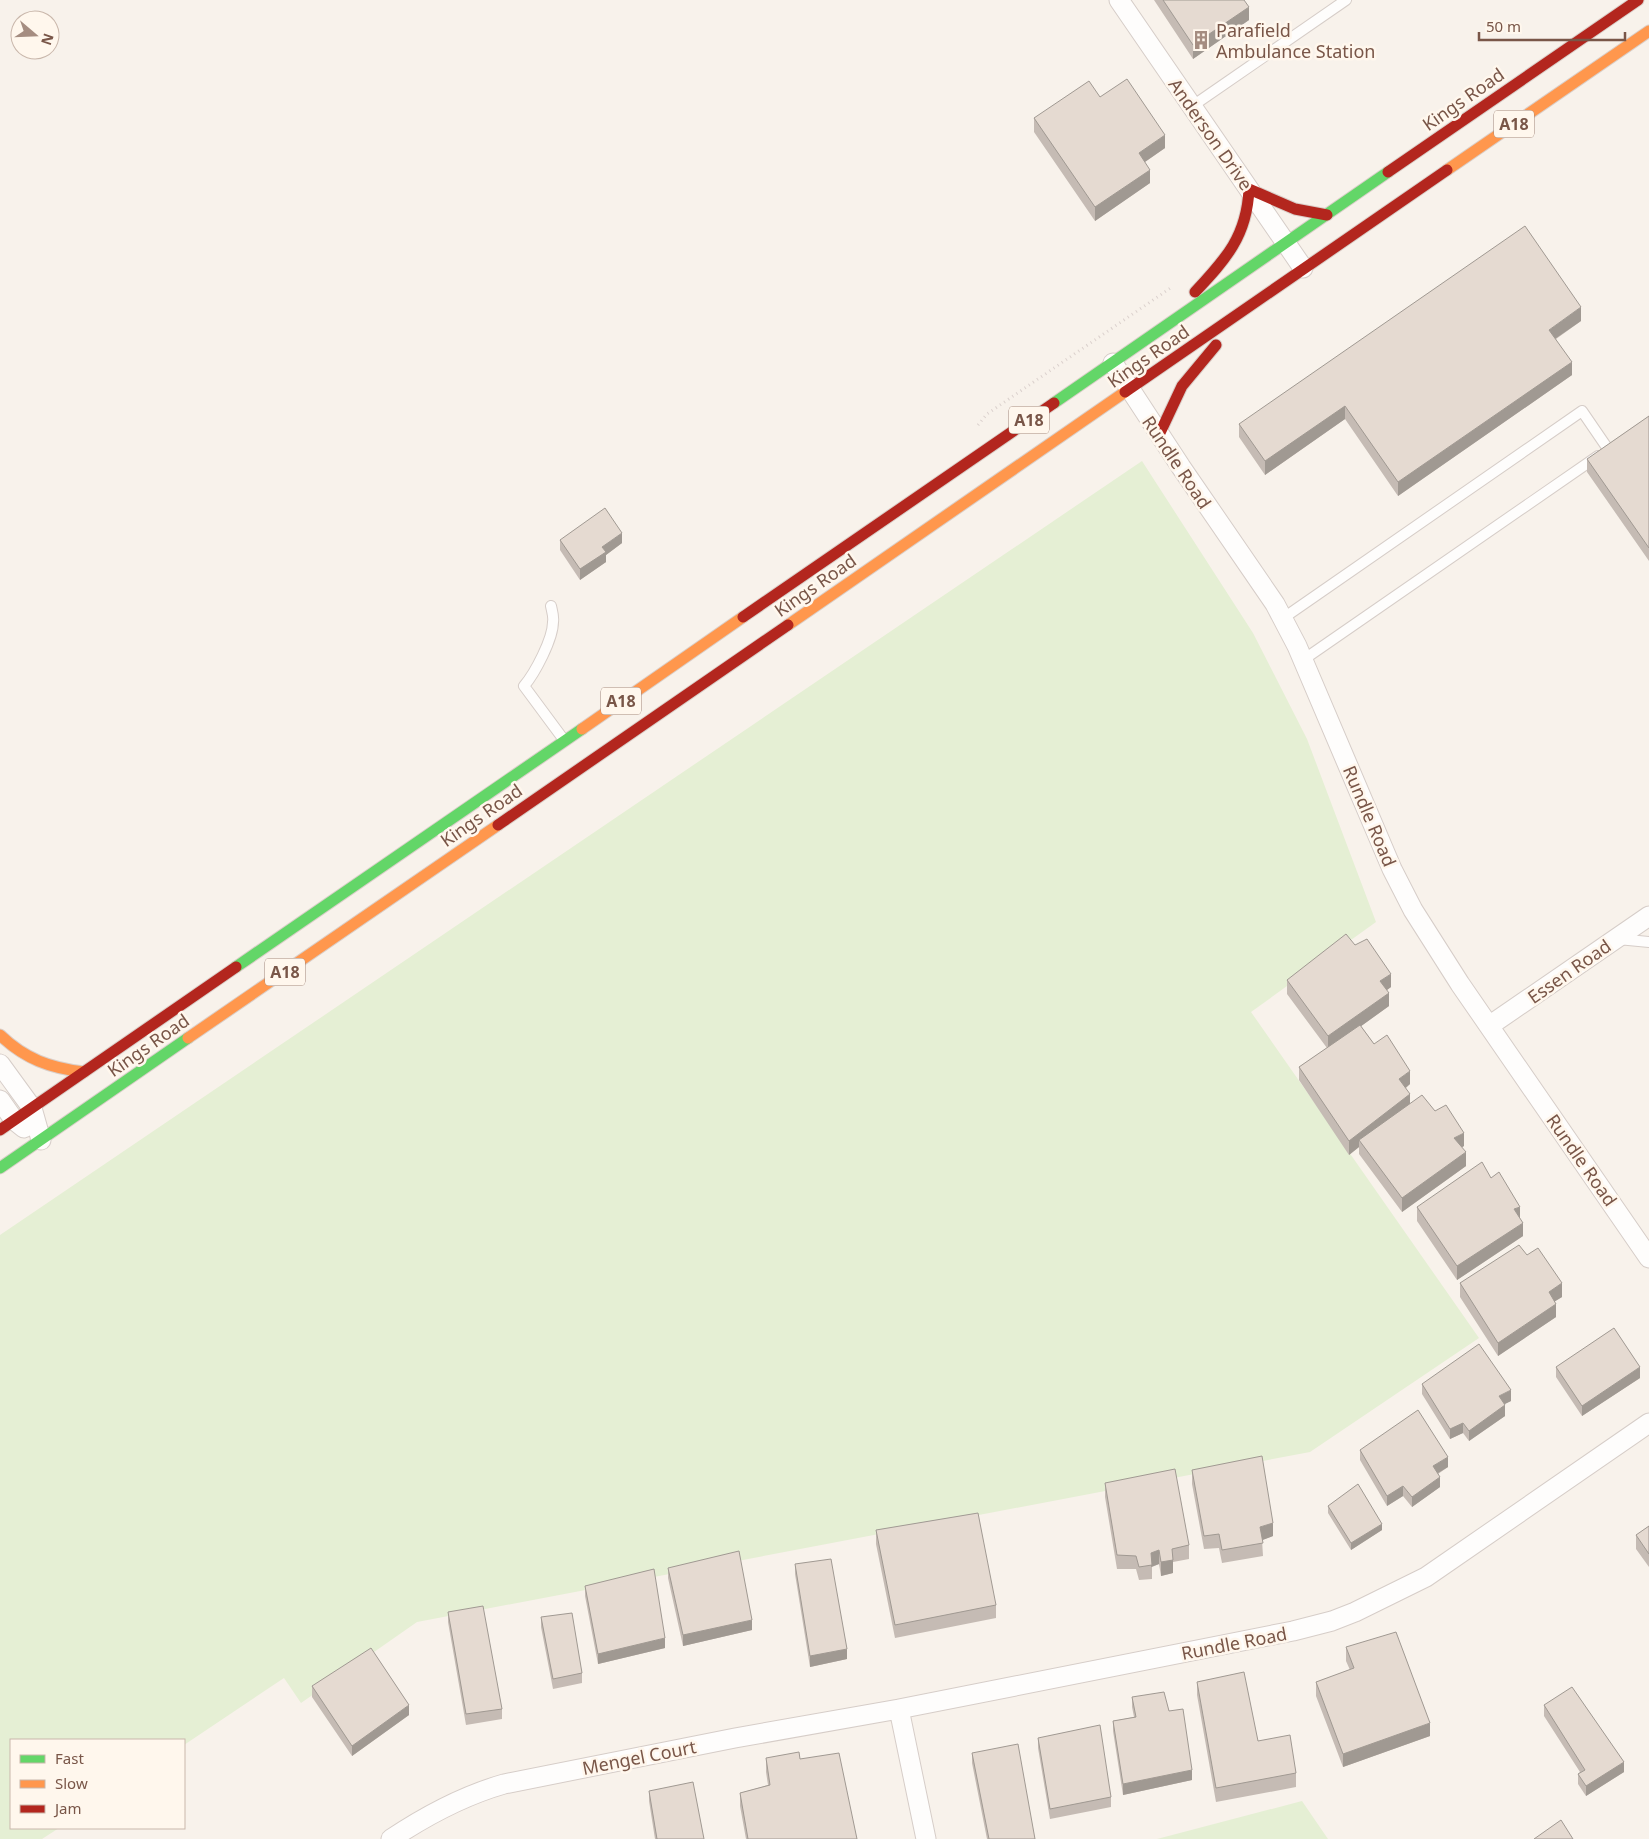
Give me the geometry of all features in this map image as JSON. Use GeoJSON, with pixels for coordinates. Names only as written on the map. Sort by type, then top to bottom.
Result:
{"type":"FeatureCollection","features":[{"type":"Feature","properties":{"kind":"main road","name":"Kings Road"},"geometry":{"type":"LineString","coordinates":[[7,1125],[1638,0]]}},
{"type":"Feature","properties":{"kind":"main road","name":"Kings Road"},"geometry":{"type":"LineString","coordinates":[[0,1168],[1649,31]]}},
{"type":"Feature","properties":{"kind":"main road"},"geometry":{"type":"LineString","coordinates":[[1158,332],[1218,268],[1237,242],[1247,220],[1249,189],[1295,209],[1327,215]]}},
{"type":"Feature","properties":{"kind":"main road"},"geometry":{"type":"LineString","coordinates":[[1159,435],[1177,392],[1196,364],[1277,287]]}},
{"type":"Feature","properties":{"kind":"main road"},"geometry":{"type":"LineString","coordinates":[[0,1035],[23,1055],[39,1063],[51,1068],[84,1072]]}},
{"type":"Feature","properties":{"kind":"street","name":"Anderson Drive"},"geometry":{"type":"LineString","coordinates":[[1119,0],[1303,268]]}},
{"type":"Feature","properties":{"kind":"street","name":"Rundle Road"},"geometry":{"type":"LineString","coordinates":[[1112,363],[1282,619],[1303,660],[1392,869],[1413,910],[1489,1026],[1649,1258]]}},
{"type":"Feature","properties":{"kind":"street","name":"Essen Road"},"geometry":{"type":"LineString","coordinates":[[1489,1026],[1649,916]]}},
{"type":"Feature","properties":{"kind":"street"},"geometry":{"type":"LineString","coordinates":[[0,1064],[32,1108],[41,1140]]}},
{"type":"Feature","properties":{"kind":"street"},"geometry":{"type":"LineString","coordinates":[[0,1100],[7,1125],[41,1140]]}},
{"type":"Feature","properties":{"kind":"street","name":"Rundle Road"},"geometry":{"type":"LineString","coordinates":[[899,1709],[1293,1631],[1332,1621],[1426,1577],[1649,1422]]}},
{"type":"Feature","properties":{"kind":"street"},"geometry":{"type":"LineString","coordinates":[[899,1709],[926,1839]]}},
{"type":"Feature","properties":{"kind":"street","name":"Mengel Court"},"geometry":{"type":"LineString","coordinates":[[391,1839],[446,1805],[473,1793],[504,1784],[735,1738],[899,1709]]}},
{"type":"Feature","properties":{"kind":"lane"},"geometry":{"type":"LineString","coordinates":[[1191,107],[1346,0]]}},
{"type":"Feature","properties":{"kind":"lane"},"geometry":{"type":"LineString","coordinates":[[1282,619],[1582,411],[1612,446],[1303,660]]}},
{"type":"Feature","properties":{"kind":"lane"},"geometry":{"type":"LineString","coordinates":[[551,606],[554,622],[550,636],[531,677],[524,686],[565,740]]}},
{"type":"Feature","properties":{"kind":"lane"},"geometry":{"type":"LineString","coordinates":[[1616,939],[1649,942]]}},
{"type":"Feature","properties":{"kind":"green space"},"geometry":{"type":"Polygon","coordinates":[[[1142,461],[1253,633],[1307,739],[1376,922],[1251,1012],[1479,1338],[1310,1452],[417,1622],[301,1703],[284,1678],[185,1744],[185,1739],[10,1739],[10,1829],[57,1829],[42,1839],[0,1839],[0,1235],[1142,461]]]}},
{"type":"Feature","properties":{"kind":"green space"},"geometry":{"type":"Polygon","coordinates":[[[1302,1801],[1328,1839],[1157,1839],[1302,1801]]]}},
{"type":"Feature","properties":{"kind":"building","name":"Parafield Ambulance Station"},"geometry":{"type":"Polygon","coordinates":[[[1163,0],[1244,0],[1249,7],[1193,45],[1163,0]]]}},
{"type":"Feature","properties":{"kind":"building"},"geometry":{"type":"Polygon","coordinates":[[[1127,79],[1165,135],[1139,153],[1150,170],[1095,207],[1034,118],[1089,81],[1100,97],[1127,79]]]}},
{"type":"Feature","properties":{"kind":"building"},"geometry":{"type":"Polygon","coordinates":[[[1525,226],[1581,307],[1549,330],[1572,362],[1398,482],[1345,406],[1265,461],[1239,424],[1525,226]]]}},
{"type":"Feature","properties":{"kind":"building"},"geometry":{"type":"Polygon","coordinates":[[[1649,416],[1649,548],[1587,459],[1649,416]]]}},
{"type":"Feature","properties":{"kind":"building"},"geometry":{"type":"Polygon","coordinates":[[[605,508],[622,533],[602,547],[606,552],[580,569],[560,540],[605,508]]]}},
{"type":"Feature","properties":{"kind":"building"},"geometry":{"type":"Polygon","coordinates":[[[1346,934],[1355,945],[1367,939],[1391,974],[1380,981],[1389,993],[1328,1036],[1287,980],[1346,934]]]}},
{"type":"Feature","properties":{"kind":"building"},"geometry":{"type":"Polygon","coordinates":[[[1360,1025],[1374,1044],[1387,1035],[1410,1071],[1399,1079],[1410,1094],[1349,1141],[1299,1067],[1360,1025]]]}},
{"type":"Feature","properties":{"kind":"building"},"geometry":{"type":"Polygon","coordinates":[[[1422,1095],[1435,1111],[1446,1105],[1464,1133],[1454,1138],[1466,1152],[1402,1198],[1359,1140],[1422,1095]]]}},
{"type":"Feature","properties":{"kind":"building"},"geometry":{"type":"Polygon","coordinates":[[[1482,1162],[1491,1178],[1499,1172],[1520,1207],[1514,1209],[1523,1223],[1457,1266],[1417,1207],[1482,1162]]]}},
{"type":"Feature","properties":{"kind":"building"},"geometry":{"type":"Polygon","coordinates":[[[1519,1245],[1527,1255],[1538,1248],[1562,1283],[1549,1292],[1556,1304],[1498,1343],[1460,1283],[1519,1245]]]}},
{"type":"Feature","properties":{"kind":"building"},"geometry":{"type":"Polygon","coordinates":[[[1614,1328],[1640,1367],[1582,1406],[1556,1367],[1614,1328]]]}},
{"type":"Feature","properties":{"kind":"building"},"geometry":{"type":"Polygon","coordinates":[[[1479,1344],[1511,1390],[1499,1396],[1505,1405],[1469,1431],[1463,1423],[1450,1429],[1422,1384],[1479,1344]]]}},
{"type":"Feature","properties":{"kind":"building"},"geometry":{"type":"Polygon","coordinates":[[[1418,1410],[1448,1457],[1433,1466],[1440,1477],[1412,1497],[1403,1486],[1387,1496],[1360,1450],[1418,1410]]]}},
{"type":"Feature","properties":{"kind":"building"},"geometry":{"type":"Polygon","coordinates":[[[1262,1456],[1273,1523],[1260,1527],[1263,1543],[1222,1550],[1219,1534],[1204,1536],[1192,1470],[1262,1456]]]}},
{"type":"Feature","properties":{"kind":"building"},"geometry":{"type":"Polygon","coordinates":[[[1175,1469],[1189,1545],[1172,1549],[1173,1560],[1161,1562],[1159,1550],[1151,1553],[1152,1565],[1139,1567],[1136,1556],[1117,1555],[1105,1483],[1175,1469]]]}},
{"type":"Feature","properties":{"kind":"building"},"geometry":{"type":"Polygon","coordinates":[[[1358,1484],[1382,1524],[1351,1543],[1328,1506],[1358,1484]]]}},
{"type":"Feature","properties":{"kind":"building"},"geometry":{"type":"Polygon","coordinates":[[[978,1513],[996,1605],[895,1625],[876,1530],[978,1513]]]}},
{"type":"Feature","properties":{"kind":"building"},"geometry":{"type":"Polygon","coordinates":[[[1649,1526],[1649,1554],[1636,1535],[1649,1526]]]}},
{"type":"Feature","properties":{"kind":"building"},"geometry":{"type":"Polygon","coordinates":[[[739,1551],[752,1620],[683,1635],[668,1568],[739,1551]]]}},
{"type":"Feature","properties":{"kind":"building"},"geometry":{"type":"Polygon","coordinates":[[[831,1559],[847,1649],[810,1656],[795,1564],[831,1559]]]}},
{"type":"Feature","properties":{"kind":"building"},"geometry":{"type":"Polygon","coordinates":[[[654,1569],[665,1638],[598,1654],[585,1586],[654,1569]]]}},
{"type":"Feature","properties":{"kind":"building"},"geometry":{"type":"Polygon","coordinates":[[[483,1606],[502,1709],[466,1714],[448,1612],[483,1606]]]}},
{"type":"Feature","properties":{"kind":"building"},"geometry":{"type":"Polygon","coordinates":[[[572,1613],[582,1673],[553,1679],[541,1617],[572,1613]]]}},
{"type":"Feature","properties":{"kind":"building"},"geometry":{"type":"Polygon","coordinates":[[[1396,1632],[1430,1723],[1343,1754],[1316,1682],[1354,1668],[1346,1647],[1396,1632]]]}},
{"type":"Feature","properties":{"kind":"building"},"geometry":{"type":"Polygon","coordinates":[[[371,1648],[409,1705],[352,1746],[312,1686],[371,1648]]]}},
{"type":"Feature","properties":{"kind":"building"},"geometry":{"type":"Polygon","coordinates":[[[1244,1672],[1258,1741],[1290,1735],[1296,1773],[1216,1788],[1197,1682],[1244,1672]]]}},
{"type":"Feature","properties":{"kind":"building"},"geometry":{"type":"Polygon","coordinates":[[[1572,1687],[1624,1762],[1586,1786],[1578,1774],[1585,1770],[1544,1705],[1572,1687]]]}},
{"type":"Feature","properties":{"kind":"building"},"geometry":{"type":"Polygon","coordinates":[[[1164,1692],[1169,1711],[1183,1709],[1192,1770],[1123,1784],[1113,1721],[1136,1717],[1132,1697],[1164,1692]]]}},
{"type":"Feature","properties":{"kind":"building"},"geometry":{"type":"Polygon","coordinates":[[[1100,1725],[1111,1797],[1050,1809],[1038,1738],[1100,1725]]]}},
{"type":"Feature","properties":{"kind":"building"},"geometry":{"type":"Polygon","coordinates":[[[1018,1744],[1035,1839],[989,1839],[972,1753],[1018,1744]]]}},
{"type":"Feature","properties":{"kind":"building"},"geometry":{"type":"Polygon","coordinates":[[[799,1752],[800,1759],[839,1753],[857,1839],[748,1839],[740,1793],[770,1785],[766,1758],[799,1752]]]}},
{"type":"Feature","properties":{"kind":"building"},"geometry":{"type":"Polygon","coordinates":[[[693,1782],[704,1839],[657,1839],[649,1791],[693,1782]]]}},
{"type":"Feature","properties":{"kind":"building"},"geometry":{"type":"Polygon","coordinates":[[[1561,1820],[1573,1839],[1534,1839],[1561,1820]]]}},
{"type":"Feature","properties":{"kind":"traffic: fast"},"geometry":{"type":"LineString","coordinates":[[1054,403],[1388,172]]}},
{"type":"Feature","properties":{"kind":"traffic: fast"},"geometry":{"type":"LineString","coordinates":[[236,967],[582,729]]}},
{"type":"Feature","properties":{"kind":"traffic: fast"},"geometry":{"type":"LineString","coordinates":[[0,1168],[188,1038]]}},
{"type":"Feature","properties":{"kind":"traffic: slow"},"geometry":{"type":"LineString","coordinates":[[1447,170],[1649,31]]}},
{"type":"Feature","properties":{"kind":"traffic: slow"},"geometry":{"type":"LineString","coordinates":[[788,625],[1125,392]]}},
{"type":"Feature","properties":{"kind":"traffic: slow"},"geometry":{"type":"LineString","coordinates":[[582,729],[743,617]]}},
{"type":"Feature","properties":{"kind":"traffic: slow"},"geometry":{"type":"LineString","coordinates":[[188,1038],[498,825]]}},
{"type":"Feature","properties":{"kind":"traffic: slow"},"geometry":{"type":"LineString","coordinates":[[0,1035],[19,1050],[39,1061],[60,1068],[84,1072]]}},
{"type":"Feature","properties":{"kind":"traffic: jam"},"geometry":{"type":"LineString","coordinates":[[1388,172],[1638,0]]}},
{"type":"Feature","properties":{"kind":"traffic: jam"},"geometry":{"type":"LineString","coordinates":[[1125,392],[1447,170]]}},
{"type":"Feature","properties":{"kind":"traffic: jam"},"geometry":{"type":"LineString","coordinates":[[1195,292],[1216,269],[1233,246],[1244,220],[1249,189],[1295,209],[1327,215]]}},
{"type":"Feature","properties":{"kind":"traffic: jam"},"geometry":{"type":"LineString","coordinates":[[1159,435],[1182,386],[1216,345]]}},
{"type":"Feature","properties":{"kind":"traffic: jam"},"geometry":{"type":"LineString","coordinates":[[743,617],[1054,403]]}},
{"type":"Feature","properties":{"kind":"traffic: jam"},"geometry":{"type":"LineString","coordinates":[[498,825],[788,625]]}},
{"type":"Feature","properties":{"kind":"traffic: jam"},"geometry":{"type":"LineString","coordinates":[[0,1130],[236,967]]}},
{"type":"Feature","properties":{"kind":"place","name":"Parafield Ambulance Station"},"geometry":{"type":"Point","coordinates":[1201,40]}}]}
